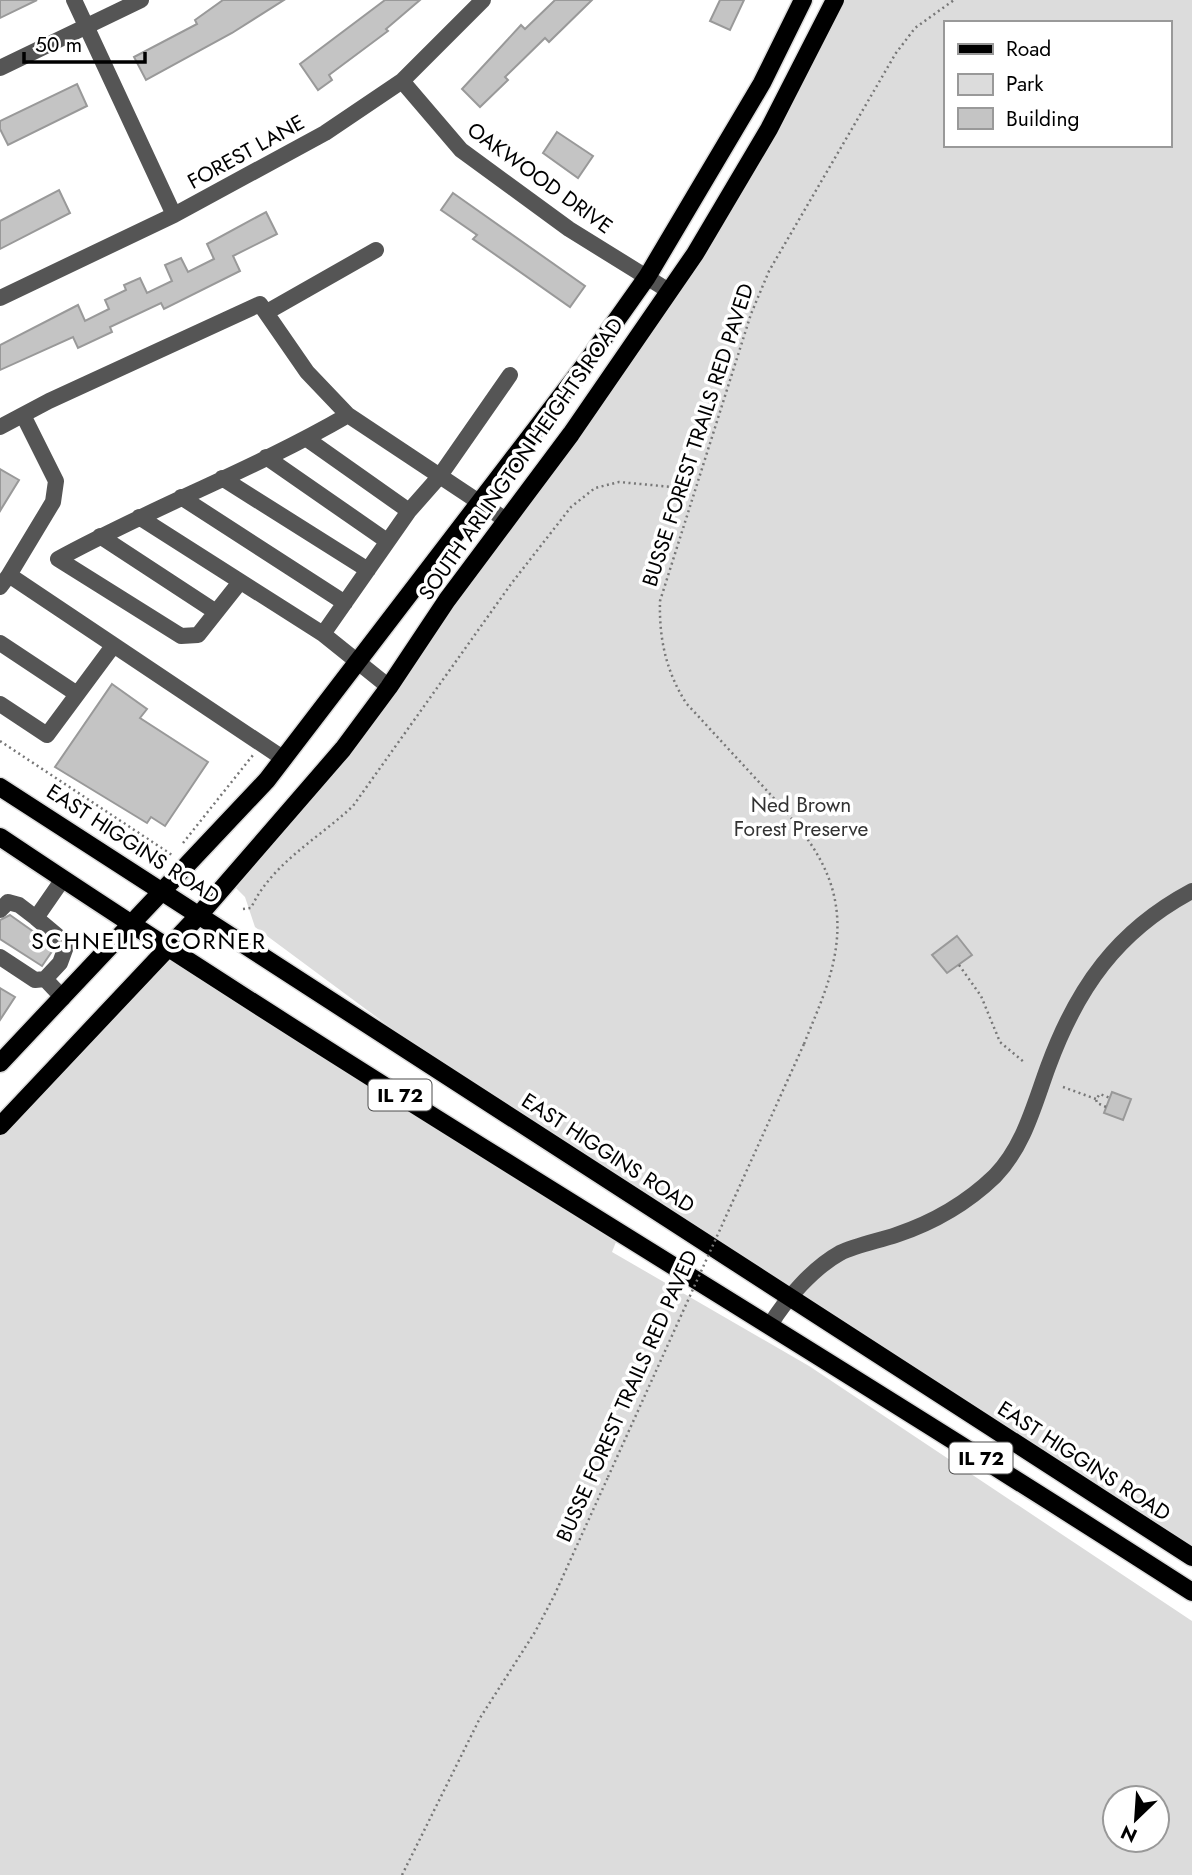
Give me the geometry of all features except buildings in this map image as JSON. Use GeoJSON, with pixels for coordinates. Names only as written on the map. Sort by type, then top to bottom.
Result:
{"type":"FeatureCollection","features":[{"type":"Feature","properties":{"kind":"main road","name":"SOUTH ARLINGTON HEIGHTS ROAD"},"geometry":{"type":"LineString","coordinates":[[1,1060],[165,891],[284,759],[479,504],[647,277],[762,83],[803,0]]}},
{"type":"Feature","properties":{"kind":"main road","name":"SOUTH ARLINGTON HEIGHTS ROAD"},"geometry":{"type":"LineString","coordinates":[[0,1125],[200,914],[334,759],[389,687],[447,600],[571,433],[669,291],[742,178],[835,0]]}},
{"type":"Feature","properties":{"kind":"main road","name":"EAST HIGGINS ROAD"},"geometry":{"type":"LineString","coordinates":[[0,787],[165,891],[1192,1557]]}},
{"type":"Feature","properties":{"kind":"main road","name":"IL 72"},"geometry":{"type":"LineString","coordinates":[[0,837],[132,925],[463,1136],[770,1325],[1192,1592]]}},
{"type":"Feature","properties":{"kind":"street"},"geometry":{"type":"LineString","coordinates":[[74,0],[174,215]]}},
{"type":"Feature","properties":{"kind":"street"},"geometry":{"type":"LineString","coordinates":[[0,68],[141,0]]}},
{"type":"Feature","properties":{"kind":"street","name":"FOREST LANE"},"geometry":{"type":"LineString","coordinates":[[0,298],[174,215],[325,133],[402,81],[483,0]]}},
{"type":"Feature","properties":{"kind":"street","name":"OAKWOOD DRIVE"},"geometry":{"type":"LineString","coordinates":[[402,81],[461,150],[569,229],[669,291]]}},
{"type":"Feature","properties":{"kind":"street"},"geometry":{"type":"LineString","coordinates":[[267,312],[376,250]]}},
{"type":"Feature","properties":{"kind":"street"},"geometry":{"type":"LineString","coordinates":[[0,427],[260,304],[307,372],[348,415],[506,520]]}},
{"type":"Feature","properties":{"kind":"street"},"geometry":{"type":"LineString","coordinates":[[323,634],[387,541],[439,477],[510,375]]}},
{"type":"Feature","properties":{"kind":"street"},"geometry":{"type":"LineString","coordinates":[[23,415],[56,481],[53,502],[4,581],[113,646],[284,759]]}},
{"type":"Feature","properties":{"kind":"street"},"geometry":{"type":"LineString","coordinates":[[240,582],[198,635],[181,636],[58,559],[139,517],[307,439],[348,415]]}},
{"type":"Feature","properties":{"kind":"street"},"geometry":{"type":"LineString","coordinates":[[307,439],[410,511]]}},
{"type":"Feature","properties":{"kind":"street"},"geometry":{"type":"LineString","coordinates":[[266,457],[387,541]]}},
{"type":"Feature","properties":{"kind":"street"},"geometry":{"type":"LineString","coordinates":[[222,478],[368,570]]}},
{"type":"Feature","properties":{"kind":"street"},"geometry":{"type":"LineString","coordinates":[[181,497],[345,603]]}},
{"type":"Feature","properties":{"kind":"street"},"geometry":{"type":"LineString","coordinates":[[139,517],[323,634],[389,687]]}},
{"type":"Feature","properties":{"kind":"street"},"geometry":{"type":"LineString","coordinates":[[100,536],[216,612]]}},
{"type":"Feature","properties":{"kind":"street"},"geometry":{"type":"LineString","coordinates":[[0,643],[77,694]]}},
{"type":"Feature","properties":{"kind":"street"},"geometry":{"type":"LineString","coordinates":[[0,704],[47,734],[113,646]]}},
{"type":"Feature","properties":{"kind":"street"},"geometry":{"type":"LineString","coordinates":[[36,918],[63,879]]}},
{"type":"Feature","properties":{"kind":"street"},"geometry":{"type":"LineString","coordinates":[[770,1325],[788,1297],[839,1254],[907,1232],[946,1214],[996,1174],[1028,1123],[1058,1040],[1078,999],[1130,933],[1150,915],[1192,891]]}},
{"type":"Feature","properties":{"kind":"street"},"geometry":{"type":"LineString","coordinates":[[0,910],[8,902],[14,903],[67,944],[60,963],[45,979],[35,980],[0,957]]}},
{"type":"Feature","properties":{"kind":"street"},"geometry":{"type":"LineString","coordinates":[[45,979],[63,998]]}},
{"type":"Feature","properties":{"kind":"path","name":"BUSSE FOREST TRAILS RED PAVED"},"geometry":{"type":"LineString","coordinates":[[402,1875],[480,1718],[535,1632],[554,1596],[827,988],[835,956],[837,911],[829,875],[803,830],[686,703],[677,689],[659,635],[660,601],[665,576],[751,313],[769,271],[896,53],[915,28],[954,0]]}},
{"type":"Feature","properties":{"kind":"path"},"geometry":{"type":"LineString","coordinates":[[243,909],[251,908],[260,888],[275,869],[322,835],[353,806],[511,584],[571,507],[595,488],[619,482],[694,489]]}},
{"type":"Feature","properties":{"kind":"path"},"geometry":{"type":"LineString","coordinates":[[0,741],[173,855]]}},
{"type":"Feature","properties":{"kind":"path"},"geometry":{"type":"LineString","coordinates":[[181,845],[262,744]]}},
{"type":"Feature","properties":{"kind":"path"},"geometry":{"type":"LineString","coordinates":[[959,965],[981,996],[1000,1042],[1025,1063]]}},
{"type":"Feature","properties":{"kind":"path"},"geometry":{"type":"LineString","coordinates":[[1063,1087],[1096,1099],[1097,1103],[1106,1107]]}},
{"type":"Feature","properties":{"kind":"path"},"geometry":{"type":"LineString","coordinates":[[1096,1099],[1100,1094],[1110,1098]]}},
{"type":"Feature","properties":{"kind":"green space","name":"Ned Brown Forest Preserve"},"geometry":{"type":"Polygon","coordinates":[[[835,0],[1192,0],[1192,1557],[506,1113],[255,927],[245,897],[230,882],[262,847],[695,254],[835,0]]]}},
{"type":"Feature","properties":{"kind":"green space"},"geometry":{"type":"Polygon","coordinates":[[[169,948],[620,1232],[612,1252],[809,1366],[1192,1621],[1192,1875],[0,1875],[0,1132],[169,948]]]}},
{"type":"Feature","properties":{"kind":"district","name":"SCHNELLS CORNER"},"geometry":{"type":"Point","coordinates":[149,941]}}]}
